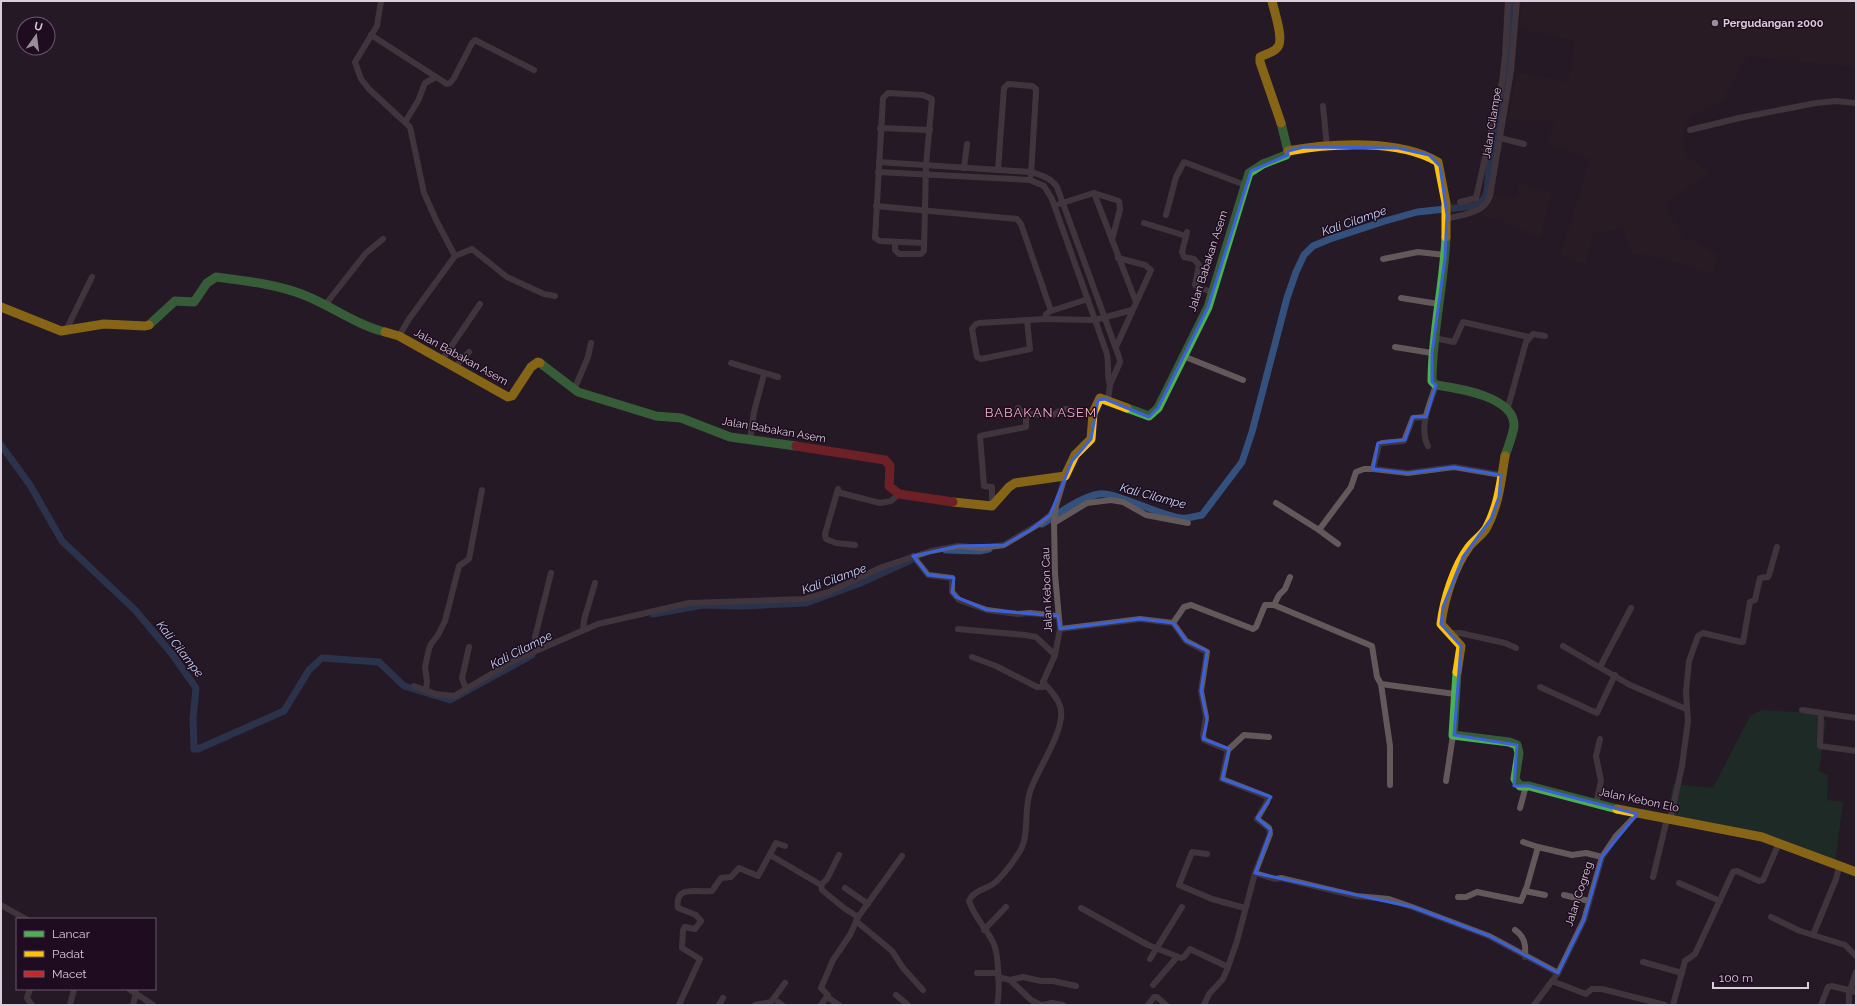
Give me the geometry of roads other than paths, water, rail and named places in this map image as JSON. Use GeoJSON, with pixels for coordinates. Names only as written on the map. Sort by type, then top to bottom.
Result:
{"type":"FeatureCollection","features":[{"type":"Feature","properties":{"kind":"street"},"geometry":{"type":"LineString","coordinates":[[381,1],[377,26],[356,58],[355,62],[357,70],[361,79],[369,89],[410,127],[424,193],[455,256]]}},
{"type":"Feature","properties":{"kind":"street"},"geometry":{"type":"LineString","coordinates":[[1272,1],[1280,37],[1279,46],[1275,50],[1260,57],[1260,62],[1287,142],[1288,151],[1304,147],[1398,148],[1429,155],[1435,158],[1440,166],[1446,213],[1445,255],[1432,353],[1432,381],[1436,384],[1485,394],[1507,411],[1513,420],[1514,425],[1499,496],[1491,519],[1481,536],[1469,547],[1446,596],[1441,624],[1450,635],[1460,643],[1461,646],[1455,694],[1453,735],[1446,781]]}},
{"type":"Feature","properties":{"kind":"street"},"geometry":{"type":"LineString","coordinates":[[1508,1],[1509,39]]}},
{"type":"Feature","properties":{"kind":"street","name":"Jalan Cilampe"},"geometry":{"type":"LineString","coordinates":[[1446,213],[1480,210],[1486,205],[1490,196],[1500,138],[1509,39],[1517,1]]}},
{"type":"Feature","properties":{"kind":"street"},"geometry":{"type":"LineString","coordinates":[[371,35],[412,60],[447,84],[452,82],[475,40],[534,70]]}},
{"type":"Feature","properties":{"kind":"street"},"geometry":{"type":"LineString","coordinates":[[1460,202],[1473,200],[1478,194],[1507,71]]}},
{"type":"Feature","properties":{"kind":"street"},"geometry":{"type":"LineString","coordinates":[[405,122],[418,101],[425,83],[436,77]]}},
{"type":"Feature","properties":{"kind":"street"},"geometry":{"type":"LineString","coordinates":[[998,170],[1004,88],[1008,84],[1032,86],[1036,89],[1030,180]]}},
{"type":"Feature","properties":{"kind":"street"},"geometry":{"type":"LineString","coordinates":[[895,242],[895,250],[899,254],[921,254],[924,251],[926,165],[932,99],[930,97],[888,93],[883,98],[880,128],[875,238],[880,241],[924,243]]}},
{"type":"Feature","properties":{"kind":"street"},"geometry":{"type":"LineString","coordinates":[[1690,130],[1738,118],[1816,103],[1836,101],[1856,103]]}},
{"type":"Feature","properties":{"kind":"street"},"geometry":{"type":"LineString","coordinates":[[1323,106],[1327,147]]}},
{"type":"Feature","properties":{"kind":"street"},"geometry":{"type":"LineString","coordinates":[[880,128],[930,130]]}},
{"type":"Feature","properties":{"kind":"street"},"geometry":{"type":"LineString","coordinates":[[1500,138],[1524,144]]}},
{"type":"Feature","properties":{"kind":"street"},"geometry":{"type":"LineString","coordinates":[[964,168],[967,144]]}},
{"type":"Feature","properties":{"kind":"street","name":"Jalan Babakan Asem"},"geometry":{"type":"LineString","coordinates":[[1108,400],[1142,415],[1149,416],[1158,408],[1200,325],[1227,248],[1245,185],[1251,171],[1263,164],[1286,156],[1288,151]]}},
{"type":"Feature","properties":{"kind":"street"},"geometry":{"type":"LineString","coordinates":[[414,686],[450,696],[466,690],[501,668],[538,650],[598,624],[689,603],[804,599],[829,592],[868,573],[914,559],[931,551],[958,546],[982,548],[1004,545],[1042,521],[1056,509],[1065,476],[1075,455],[1091,439],[1093,413],[1098,400],[1102,398],[1108,400],[1110,386],[1120,362],[1116,347],[1054,182],[1042,175],[1031,172],[879,162]]}},
{"type":"Feature","properties":{"kind":"street"},"geometry":{"type":"LineString","coordinates":[[1166,215],[1176,177],[1184,162],[1245,185]]}},
{"type":"Feature","properties":{"kind":"street"},"geometry":{"type":"LineString","coordinates":[[878,172],[1030,180],[1044,186],[1049,193],[1054,206],[1108,357],[1108,378],[1110,386]]}},
{"type":"Feature","properties":{"kind":"street"},"geometry":{"type":"LineString","coordinates":[[1054,206],[1094,193],[1120,203],[1112,240]]}},
{"type":"Feature","properties":{"kind":"street"},"geometry":{"type":"LineString","coordinates":[[1094,193],[1136,302]]}},
{"type":"Feature","properties":{"kind":"street"},"geometry":{"type":"LineString","coordinates":[[876,206],[1013,217],[1019,220],[1051,311]]}},
{"type":"Feature","properties":{"kind":"street"},"geometry":{"type":"LineString","coordinates":[[1144,223],[1186,234],[1182,255],[1194,259],[1199,265],[1195,285],[1212,292]]}},
{"type":"Feature","properties":{"kind":"street"},"geometry":{"type":"LineString","coordinates":[[325,305],[366,253],[383,239]]}},
{"type":"Feature","properties":{"kind":"street"},"geometry":{"type":"LineString","coordinates":[[399,336],[409,319],[455,256],[472,249],[507,277],[544,294],[555,296]]}},
{"type":"Feature","properties":{"kind":"street"},"geometry":{"type":"LineString","coordinates":[[1383,259],[1413,253],[1445,255]]}},
{"type":"Feature","properties":{"kind":"street"},"geometry":{"type":"LineString","coordinates":[[1116,347],[1150,273],[1150,268],[1145,265],[1118,258]]}},
{"type":"Feature","properties":{"kind":"street"},"geometry":{"type":"LineString","coordinates":[[1,307],[65,332],[92,277]]}},
{"type":"Feature","properties":{"kind":"street","name":"Jalan Babakan Asem"},"geometry":{"type":"LineString","coordinates":[[65,332],[95,325],[145,326],[150,324],[175,301],[194,302],[207,284],[216,277],[285,288],[325,305],[372,329],[399,336],[510,397],[531,367],[538,362],[574,390],[646,413],[681,418],[730,437],[879,458],[889,464],[889,486],[899,494]]}},
{"type":"Feature","properties":{"kind":"street"},"geometry":{"type":"LineString","coordinates":[[1401,298],[1439,304]]}},
{"type":"Feature","properties":{"kind":"street"},"geometry":{"type":"LineString","coordinates":[[1044,319],[1046,314],[1051,311],[1088,299]]}},
{"type":"Feature","properties":{"kind":"street"},"geometry":{"type":"LineString","coordinates":[[442,360],[480,304]]}},
{"type":"Feature","properties":{"kind":"street"},"geometry":{"type":"LineString","coordinates":[[1027,320],[1030,349],[981,359],[977,357],[973,337],[974,325],[1027,320],[1044,319],[1095,320],[1132,310]]}},
{"type":"Feature","properties":{"kind":"street"},"geometry":{"type":"LineString","coordinates":[[1434,338],[1454,342],[1461,324],[1464,322],[1529,337]]}},
{"type":"Feature","properties":{"kind":"street"},"geometry":{"type":"LineString","coordinates":[[1507,411],[1515,378],[1529,337],[1533,334],[1545,336]]}},
{"type":"Feature","properties":{"kind":"street"},"geometry":{"type":"LineString","coordinates":[[574,390],[588,357],[591,343]]}},
{"type":"Feature","properties":{"kind":"street"},"geometry":{"type":"LineString","coordinates":[[1394,347],[1432,353]]}},
{"type":"Feature","properties":{"kind":"street"},"geometry":{"type":"LineString","coordinates":[[455,367],[469,352]]}},
{"type":"Feature","properties":{"kind":"street"},"geometry":{"type":"LineString","coordinates":[[1183,356],[1243,380]]}},
{"type":"Feature","properties":{"kind":"street"},"geometry":{"type":"LineString","coordinates":[[731,363],[778,377]]}},
{"type":"Feature","properties":{"kind":"street"},"geometry":{"type":"LineString","coordinates":[[750,440],[754,412],[764,374]]}},
{"type":"Feature","properties":{"kind":"street"},"geometry":{"type":"LineString","coordinates":[[1428,446],[1424,438],[1426,417],[1436,384]]}},
{"type":"Feature","properties":{"kind":"street"},"geometry":{"type":"LineString","coordinates":[[1018,408],[1022,414],[1026,415],[1053,415],[1065,409],[1093,413]]}},
{"type":"Feature","properties":{"kind":"street"},"geometry":{"type":"LineString","coordinates":[[992,506],[992,487],[984,486],[979,437],[981,435],[1026,427],[1026,415]]}},
{"type":"Feature","properties":{"kind":"street"},"geometry":{"type":"LineString","coordinates":[[1373,469],[1378,446],[1382,443],[1404,441],[1413,418],[1426,417]]}},
{"type":"Feature","properties":{"kind":"street"},"geometry":{"type":"LineString","coordinates":[[1319,530],[1351,487],[1356,472],[1364,469],[1408,473],[1454,467],[1502,476]]}},
{"type":"Feature","properties":{"kind":"street"},"geometry":{"type":"LineString","coordinates":[[855,545],[836,543],[826,539],[825,534],[838,491],[880,503],[891,501],[899,494],[934,500],[992,506],[998,502],[1010,486],[1017,482],[1065,476]]}},
{"type":"Feature","properties":{"kind":"street"},"geometry":{"type":"LineString","coordinates":[[426,690],[427,680],[425,667],[429,650],[431,644],[438,636],[444,621],[459,566],[469,559],[482,490]]}},
{"type":"Feature","properties":{"kind":"street"},"geometry":{"type":"LineString","coordinates":[[1054,522],[1087,503],[1111,500],[1123,502],[1146,515],[1188,524]]}},
{"type":"Feature","properties":{"kind":"street"},"geometry":{"type":"LineString","coordinates":[[1276,503],[1338,544]]}},
{"type":"Feature","properties":{"kind":"street","name":"Jalan Kebon Cau"},"geometry":{"type":"LineString","coordinates":[[1043,682],[1055,655],[1060,629],[1058,616],[1054,522],[1056,509]]}},
{"type":"Feature","properties":{"kind":"street"},"geometry":{"type":"LineString","coordinates":[[1653,877],[1682,766],[1688,720],[1686,709],[1689,661],[1698,636],[1703,633],[1743,642],[1750,601],[1755,600],[1760,578],[1768,577],[1769,575],[1776,547]]}},
{"type":"Feature","properties":{"kind":"street"},"geometry":{"type":"LineString","coordinates":[[914,559],[928,575],[952,578],[952,592],[960,600],[987,610],[1008,613],[1030,613],[1058,616]]}},
{"type":"Feature","properties":{"kind":"street"},"geometry":{"type":"LineString","coordinates":[[538,650],[535,637],[551,573]]}},
{"type":"Feature","properties":{"kind":"street"},"geometry":{"type":"LineString","coordinates":[[1274,604],[1279,594],[1285,589],[1290,577]]}},
{"type":"Feature","properties":{"kind":"street"},"geometry":{"type":"LineString","coordinates":[[583,630],[584,620],[595,582]]}},
{"type":"Feature","properties":{"kind":"street"},"geometry":{"type":"LineString","coordinates":[[1173,623],[1181,610],[1191,605],[1253,629],[1256,627],[1265,605],[1274,604],[1372,646],[1377,677],[1381,684],[1390,746],[1390,785]]}},
{"type":"Feature","properties":{"kind":"street"},"geometry":{"type":"LineString","coordinates":[[1600,667],[1631,608]]}},
{"type":"Feature","properties":{"kind":"street"},"geometry":{"type":"LineString","coordinates":[[1060,629],[1140,619],[1173,623],[1186,641],[1207,652],[1201,691],[1206,717],[1203,739],[1228,750]]}},
{"type":"Feature","properties":{"kind":"street"},"geometry":{"type":"LineString","coordinates":[[958,629],[1025,635],[1036,638],[1055,655]]}},
{"type":"Feature","properties":{"kind":"street"},"geometry":{"type":"LineString","coordinates":[[1450,635],[1453,633],[1460,633],[1505,643],[1516,648]]}},
{"type":"Feature","properties":{"kind":"street"},"geometry":{"type":"LineString","coordinates":[[1563,646],[1657,698],[1686,709]]}},
{"type":"Feature","properties":{"kind":"street"},"geometry":{"type":"LineString","coordinates":[[466,690],[462,678],[469,647]]}},
{"type":"Feature","properties":{"kind":"street"},"geometry":{"type":"LineString","coordinates":[[972,657],[996,666],[1037,687],[1043,687],[1043,682]]}},
{"type":"Feature","properties":{"kind":"street"},"geometry":{"type":"LineString","coordinates":[[1540,687],[1597,713],[1615,675]]}},
{"type":"Feature","properties":{"kind":"street"},"geometry":{"type":"LineString","coordinates":[[997,1005],[998,975],[995,947],[973,911],[970,899],[974,894],[1000,878],[1024,844],[1026,810],[1030,791],[1056,735],[1061,716],[1061,709],[1043,682]]}},
{"type":"Feature","properties":{"kind":"street"},"geometry":{"type":"LineString","coordinates":[[1381,684],[1455,694]]}},
{"type":"Feature","properties":{"kind":"street"},"geometry":{"type":"LineString","coordinates":[[1802,710],[1856,718]]}},
{"type":"Feature","properties":{"kind":"street"},"geometry":{"type":"LineString","coordinates":[[1821,713],[1820,746],[1856,751]]}},
{"type":"Feature","properties":{"kind":"street"},"geometry":{"type":"LineString","coordinates":[[1204,1005],[1209,994],[1223,979],[1228,967],[1237,941],[1255,873],[1270,834],[1269,828],[1257,819],[1267,802],[1268,797],[1222,779],[1228,750],[1244,735],[1269,737]]}},
{"type":"Feature","properties":{"kind":"street"},"geometry":{"type":"LineString","coordinates":[[1453,735],[1516,744],[1519,753],[1515,782],[1520,786],[1526,786],[1520,808]]}},
{"type":"Feature","properties":{"kind":"street"},"geometry":{"type":"LineString","coordinates":[[1596,804],[1601,781],[1596,756],[1600,739]]}},
{"type":"Feature","properties":{"kind":"street","name":"Jalan Kebon Elo"},"geometry":{"type":"LineString","coordinates":[[1526,786],[1637,814],[1711,826],[1779,843],[1856,872]]}},
{"type":"Feature","properties":{"kind":"street","name":"Jalan Cogreg"},"geometry":{"type":"LineString","coordinates":[[1534,1005],[1558,973],[1584,920],[1602,857],[1616,836],[1637,814]]}},
{"type":"Feature","properties":{"kind":"street"},"geometry":{"type":"LineString","coordinates":[[1523,842],[1572,855],[1586,853],[1602,857]]}},
{"type":"Feature","properties":{"kind":"street"},"geometry":{"type":"LineString","coordinates":[[680,1005],[700,959],[682,948],[683,930],[685,927],[694,929],[700,921],[696,915],[678,908],[682,893],[688,890],[712,890],[721,878],[731,877],[740,868],[758,876],[776,843],[785,846]]}},
{"type":"Feature","properties":{"kind":"street"},"geometry":{"type":"LineString","coordinates":[[1673,1005],[1685,961],[1692,958],[1695,954],[1735,871],[1759,881],[1763,880],[1779,843]]}},
{"type":"Feature","properties":{"kind":"street"},"geometry":{"type":"LineString","coordinates":[[1458,897],[1466,897],[1477,892],[1520,902],[1523,899],[1538,847]]}},
{"type":"Feature","properties":{"kind":"street"},"geometry":{"type":"LineString","coordinates":[[1207,854],[1192,852],[1179,885],[1212,899],[1245,908]]}},
{"type":"Feature","properties":{"kind":"street"},"geometry":{"type":"LineString","coordinates":[[770,855],[821,885],[822,890],[892,951],[903,968],[923,990]]}},
{"type":"Feature","properties":{"kind":"street"},"geometry":{"type":"LineString","coordinates":[[821,885],[827,879],[839,855]]}},
{"type":"Feature","properties":{"kind":"street"},"geometry":{"type":"LineString","coordinates":[[839,1005],[827,997],[827,994],[821,988],[832,960],[850,935],[857,919],[902,856]]}},
{"type":"Feature","properties":{"kind":"street"},"geometry":{"type":"LineString","coordinates":[[1812,935],[1836,879],[1839,866]]}},
{"type":"Feature","properties":{"kind":"street"},"geometry":{"type":"LineString","coordinates":[[1255,873],[1275,879],[1281,878],[1356,896],[1394,901],[1489,936],[1525,957],[1558,973]]}},
{"type":"Feature","properties":{"kind":"street"},"geometry":{"type":"LineString","coordinates":[[1679,883],[1720,901]]}},
{"type":"Feature","properties":{"kind":"street"},"geometry":{"type":"LineString","coordinates":[[845,888],[868,904]]}},
{"type":"Feature","properties":{"kind":"street"},"geometry":{"type":"LineString","coordinates":[[1525,891],[1545,895]]}},
{"type":"Feature","properties":{"kind":"street"},"geometry":{"type":"LineString","coordinates":[[1564,895],[1589,901]]}},
{"type":"Feature","properties":{"kind":"street"},"geometry":{"type":"LineString","coordinates":[[1,905],[24,918]]}},
{"type":"Feature","properties":{"kind":"street"},"geometry":{"type":"LineString","coordinates":[[984,930],[1006,907]]}},
{"type":"Feature","properties":{"kind":"street"},"geometry":{"type":"LineString","coordinates":[[1150,959],[1182,907]]}},
{"type":"Feature","properties":{"kind":"street"},"geometry":{"type":"LineString","coordinates":[[1081,908],[1177,957],[1183,958],[1190,949],[1228,967]]}},
{"type":"Feature","properties":{"kind":"street"},"geometry":{"type":"LineString","coordinates":[[1771,917],[1812,935],[1845,946],[1856,956]]}},
{"type":"Feature","properties":{"kind":"street"},"geometry":{"type":"LineString","coordinates":[[1515,930],[1520,934],[1526,944],[1525,957]]}},
{"type":"Feature","properties":{"kind":"street"},"geometry":{"type":"LineString","coordinates":[[1153,985],[1177,957]]}},
{"type":"Feature","properties":{"kind":"street"},"geometry":{"type":"LineString","coordinates":[[1643,962],[1682,973]]}},
{"type":"Feature","properties":{"kind":"street"},"geometry":{"type":"LineString","coordinates":[[978,972],[998,975],[1010,980],[1031,1000],[1042,1005],[1052,1003],[1063,1005]]}},
{"type":"Feature","properties":{"kind":"street"},"geometry":{"type":"LineString","coordinates":[[1849,1005],[1853,992],[1856,972]]}},
{"type":"Feature","properties":{"kind":"street"},"geometry":{"type":"LineString","coordinates":[[1010,980],[1022,977],[1041,981],[1053,980],[1076,986]]}},
{"type":"Feature","properties":{"kind":"street"},"geometry":{"type":"LineString","coordinates":[[1552,981],[1586,994],[1592,988],[1665,1005]]}},
{"type":"Feature","properties":{"kind":"street"},"geometry":{"type":"LineString","coordinates":[[755,1005],[771,1002],[785,983]]}},
{"type":"Feature","properties":{"kind":"street"},"geometry":{"type":"LineString","coordinates":[[1821,1005],[1828,987],[1832,986],[1853,992]]}},
{"type":"Feature","properties":{"kind":"street"},"geometry":{"type":"LineString","coordinates":[[30,990],[27,998],[32,1005]]}},
{"type":"Feature","properties":{"kind":"street"},"geometry":{"type":"LineString","coordinates":[[70,1005],[74,990]]}},
{"type":"Feature","properties":{"kind":"street"},"geometry":{"type":"LineString","coordinates":[[131,990],[153,1005]]}},
{"type":"Feature","properties":{"kind":"street"},"geometry":{"type":"LineString","coordinates":[[133,1005],[136,993]]}},
{"type":"Feature","properties":{"kind":"street"},"geometry":{"type":"LineString","coordinates":[[896,995],[908,1005]]}},
{"type":"Feature","properties":{"kind":"street"},"geometry":{"type":"LineString","coordinates":[[821,1005],[827,997]]}},
{"type":"Feature","properties":{"kind":"street"},"geometry":{"type":"LineString","coordinates":[[1148,1005],[1156,997],[1166,1005]]}},
{"type":"Feature","properties":{"kind":"street"},"geometry":{"type":"LineString","coordinates":[[719,1005],[723,998]]}},
{"type":"Feature","properties":{"kind":"waterway","name":"Kali Cilampe"},"geometry":{"type":"LineString","coordinates":[[1042,524],[1076,503],[1099,494],[1115,496],[1161,513],[1181,518],[1202,515],[1242,462],[1252,432],[1287,298],[1304,255],[1313,246],[1385,221],[1417,212],[1474,206],[1484,199],[1487,192],[1490,159],[1502,107],[1509,55],[1509,24],[1512,1]]}},
{"type":"Feature","properties":{"kind":"waterway","name":"Kali Cilampe"},"geometry":{"type":"LineString","coordinates":[[1,445],[30,485],[62,541],[135,610],[172,654],[196,688],[193,718],[194,749],[198,749],[284,711],[309,670],[322,658],[379,662],[404,686],[450,700],[532,655]]}},
{"type":"Feature","properties":{"kind":"waterway","name":"Kali Cilampe"},"geometry":{"type":"LineString","coordinates":[[946,550],[979,551],[989,549]]}},
{"type":"Feature","properties":{"kind":"waterway","name":"Kali Cilampe"},"geometry":{"type":"LineString","coordinates":[[653,614],[703,605],[741,606],[806,603],[858,584],[911,560]]}},
{"type":"Feature","properties":{"kind":"place","name":"Pergudangan 2000"},"geometry":{"type":"Point","coordinates":[1715,23]}},
{"type":"Feature","properties":{"kind":"district","name":"BABAKAN ASEM"},"geometry":{"type":"Point","coordinates":[1041,412]}}]}
